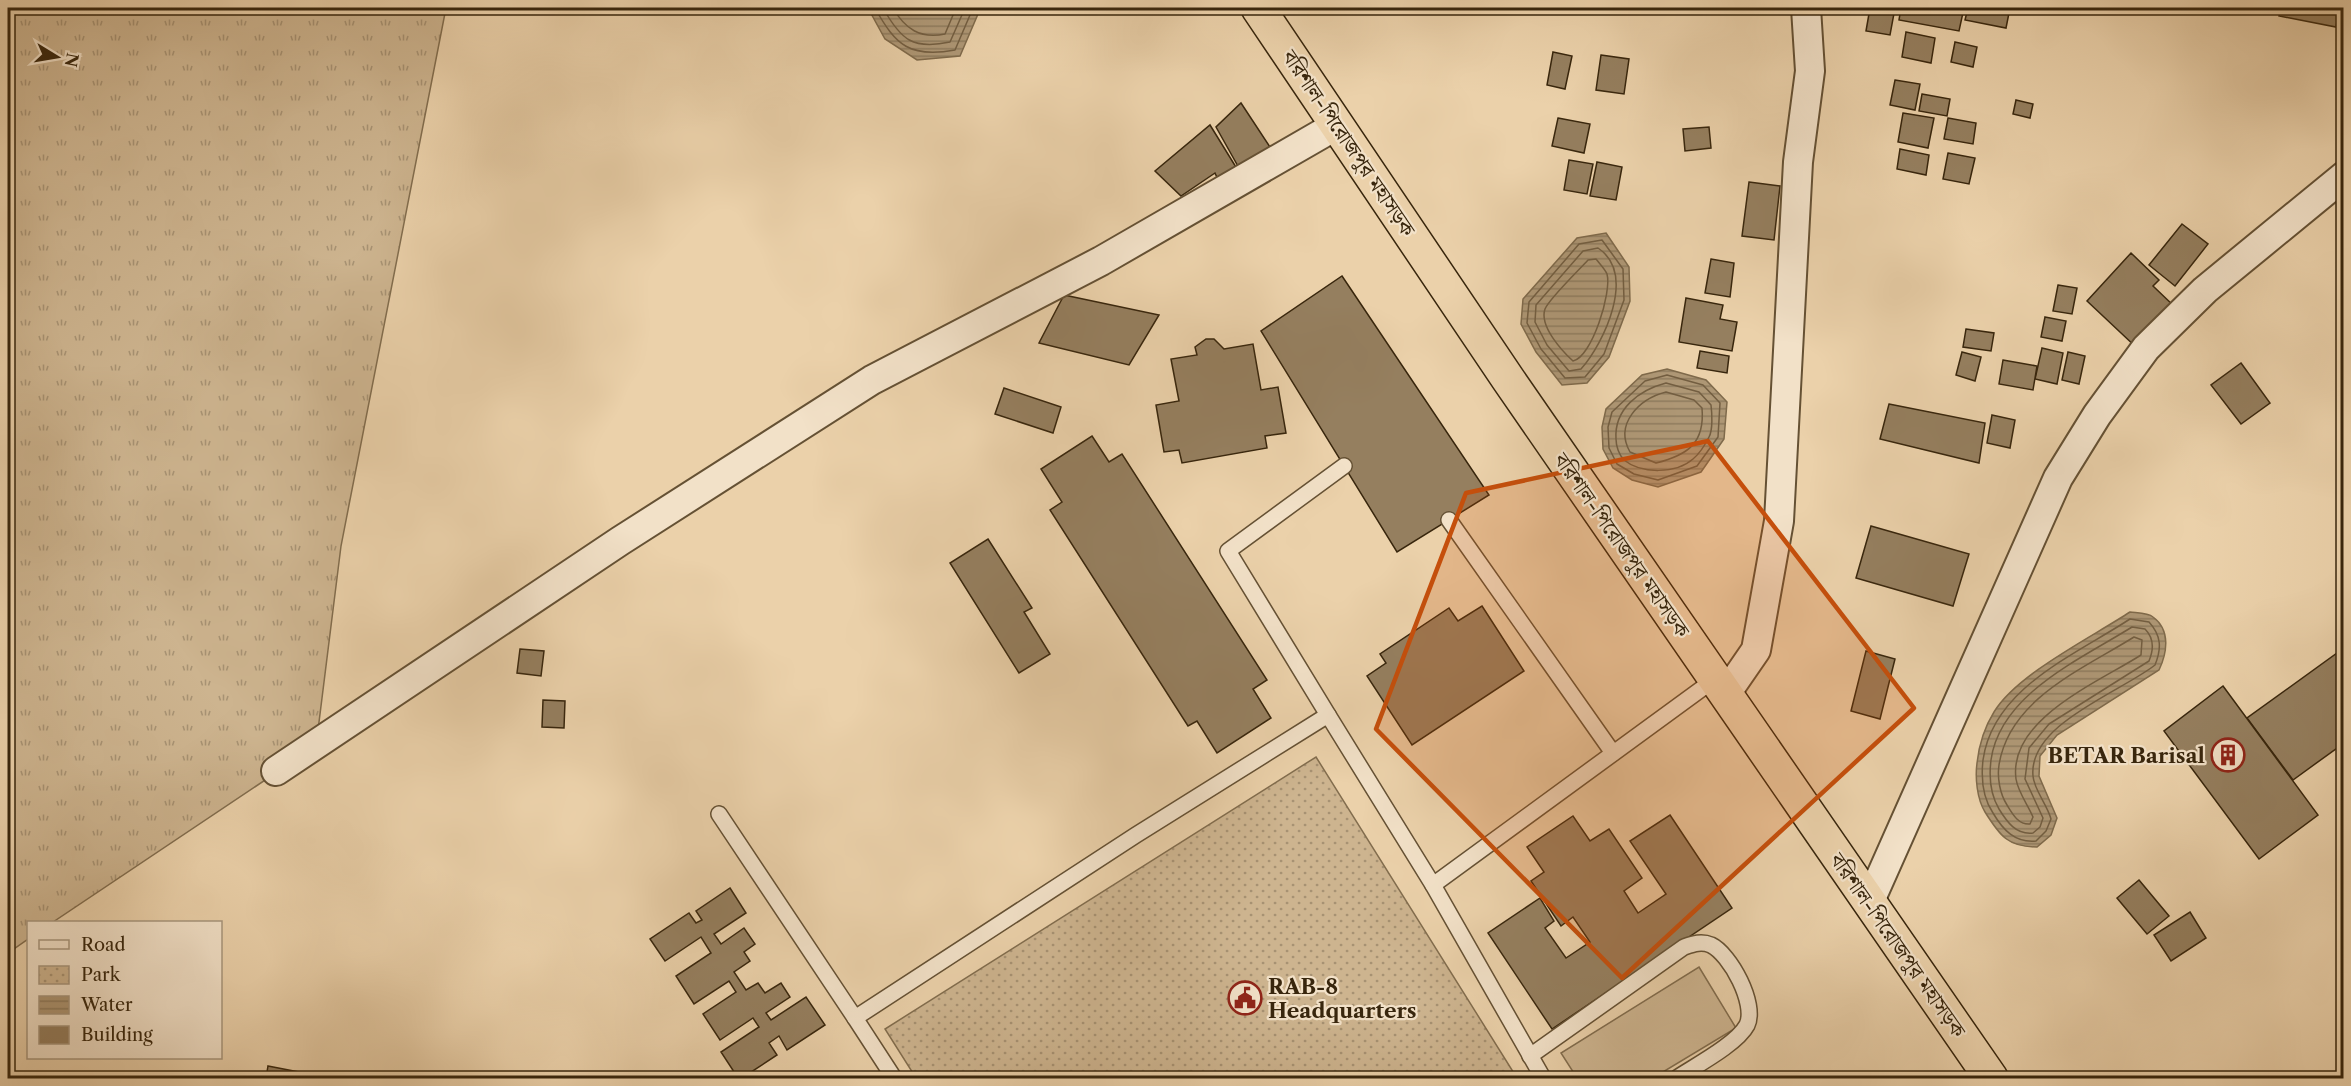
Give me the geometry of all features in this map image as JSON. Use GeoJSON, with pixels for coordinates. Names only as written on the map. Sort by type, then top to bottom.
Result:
{"type":"FeatureCollection","features":[{"type":"Feature","properties":{"kind":"highway","name":"বরিশাল-পিরোজপুর মহাসড়ক"},"geometry":{"type":"LineString","coordinates":[[1264,11],[1337,125],[1508,380],[1991,1078]]}},
{"type":"Feature","properties":{"kind":"street"},"geometry":{"type":"LineString","coordinates":[[1720,687],[1756,650],[1779,521],[1798,162],[1810,71],[1806,8]]}},
{"type":"Feature","properties":{"kind":"street"},"geometry":{"type":"LineString","coordinates":[[276,771],[620,540],[872,380],[1101,261],[1337,125]]}},
{"type":"Feature","properties":{"kind":"street"},"geometry":{"type":"LineString","coordinates":[[1869,903],[2058,478],[2097,415],[2146,348],[2205,290],[2343,176]]}},
{"type":"Feature","properties":{"kind":"lane"},"geometry":{"type":"LineString","coordinates":[[1344,466],[1228,551],[1433,885],[1543,1078]]}},
{"type":"Feature","properties":{"kind":"lane"},"geometry":{"type":"LineString","coordinates":[[1449,520],[1613,753]]}},
{"type":"Feature","properties":{"kind":"lane"},"geometry":{"type":"LineString","coordinates":[[1433,885],[1613,753],[1720,687]]}},
{"type":"Feature","properties":{"kind":"lane"},"geometry":{"type":"LineString","coordinates":[[855,1018],[1328,715]]}},
{"type":"Feature","properties":{"kind":"lane"},"geometry":{"type":"LineString","coordinates":[[719,814],[894,1078]]}},
{"type":"Feature","properties":{"kind":"lane"},"geometry":{"type":"LineString","coordinates":[[1530,1056],[1684,947],[1696,942],[1709,944],[1719,950],[1747,994],[1750,1006],[1748,1023],[1741,1034],[1677,1078]]}},
{"type":"Feature","properties":{"kind":"highlighted area"},"geometry":{"type":"Polygon","coordinates":[[[1708,441],[1914,708],[1622,978],[1376,729],[1466,493],[1708,441]]]}},
{"type":"Feature","properties":{"kind":"green space"},"geometry":{"type":"Polygon","coordinates":[[[8,8],[446,8],[341,546],[316,746],[54,921],[27,921],[27,940],[8,953],[8,8]]]}},
{"type":"Feature","properties":{"kind":"green space"},"geometry":{"type":"Polygon","coordinates":[[[1316,757],[1517,1078],[916,1078],[885,1029],[1316,757]]]}},
{"type":"Feature","properties":{"kind":"green space"},"geometry":{"type":"Polygon","coordinates":[[[1699,967],[1736,1028],[1653,1078],[1577,1078],[1561,1053],[1699,967]]]}},
{"type":"Feature","properties":{"kind":"water"},"geometry":{"type":"Polygon","coordinates":[[[868,8],[979,8],[960,56],[917,60],[885,39],[868,8]]]}},
{"type":"Feature","properties":{"kind":"water"},"geometry":{"type":"Polygon","coordinates":[[[1606,233],[1629,267],[1630,301],[1609,357],[1587,383],[1562,385],[1536,352],[1521,324],[1523,299],[1577,238],[1606,233]]]}},
{"type":"Feature","properties":{"kind":"water"},"geometry":{"type":"Polygon","coordinates":[[[1667,369],[1706,380],[1727,402],[1724,439],[1701,472],[1658,487],[1632,480],[1613,468],[1603,449],[1602,427],[1606,409],[1642,375],[1667,369]]]}},
{"type":"Feature","properties":{"kind":"water"},"geometry":{"type":"Polygon","coordinates":[[[2130,612],[2151,616],[2163,628],[2166,642],[2159,670],[2057,735],[2040,756],[2039,776],[2057,818],[2051,835],[2037,847],[2012,842],[2000,834],[1990,820],[1982,807],[1977,788],[1976,769],[1979,750],[1990,718],[2005,698],[2037,670],[2130,612]]]}},
{"type":"Feature","properties":{"kind":"building"},"geometry":{"type":"Polygon","coordinates":[[[1870,8],[1895,8],[1890,35],[1866,31],[1870,8]]]}},
{"type":"Feature","properties":{"kind":"building"},"geometry":{"type":"Polygon","coordinates":[[[1901,8],[1964,8],[1959,31],[1899,20],[1901,8]]]}},
{"type":"Feature","properties":{"kind":"building"},"geometry":{"type":"Polygon","coordinates":[[[1968,8],[2010,8],[2006,28],[1965,20],[1968,8]]]}},
{"type":"Feature","properties":{"kind":"building"},"geometry":{"type":"Polygon","coordinates":[[[2281,8],[2340,8],[2336,27],[2279,16],[2281,8]]]}},
{"type":"Feature","properties":{"kind":"building"},"geometry":{"type":"Polygon","coordinates":[[[1906,32],[1935,38],[1931,63],[1902,57],[1906,32]]]}},
{"type":"Feature","properties":{"kind":"building"},"geometry":{"type":"Polygon","coordinates":[[[1955,42],[1977,47],[1973,67],[1951,62],[1955,42]]]}},
{"type":"Feature","properties":{"kind":"building"},"geometry":{"type":"Polygon","coordinates":[[[1553,52],[1572,56],[1565,89],[1547,85],[1553,52]]]}},
{"type":"Feature","properties":{"kind":"building"},"geometry":{"type":"Polygon","coordinates":[[[1601,55],[1629,59],[1624,94],[1596,90],[1601,55]]]}},
{"type":"Feature","properties":{"kind":"building"},"geometry":{"type":"Polygon","coordinates":[[[1895,80],[1920,84],[1915,110],[1890,105],[1895,80]]]}},
{"type":"Feature","properties":{"kind":"building"},"geometry":{"type":"Polygon","coordinates":[[[1922,94],[1950,99],[1947,116],[1919,111],[1922,94]]]}},
{"type":"Feature","properties":{"kind":"building"},"geometry":{"type":"Polygon","coordinates":[[[2016,100],[2033,104],[2030,118],[2013,114],[2016,100]]]}},
{"type":"Feature","properties":{"kind":"building"},"geometry":{"type":"Polygon","coordinates":[[[1241,103],[1270,147],[1239,168],[1216,127],[1241,103]]]}},
{"type":"Feature","properties":{"kind":"building"},"geometry":{"type":"Polygon","coordinates":[[[1903,113],[1934,118],[1928,148],[1898,142],[1903,113]]]}},
{"type":"Feature","properties":{"kind":"building"},"geometry":{"type":"Polygon","coordinates":[[[1558,118],[1590,124],[1584,153],[1552,146],[1558,118]]]}},
{"type":"Feature","properties":{"kind":"building"},"geometry":{"type":"Polygon","coordinates":[[[1948,118],[1976,123],[1973,144],[1944,139],[1948,118]]]}},
{"type":"Feature","properties":{"kind":"building"},"geometry":{"type":"Polygon","coordinates":[[[1210,125],[1239,172],[1219,182],[1215,173],[1181,196],[1155,171],[1210,125]]]}},
{"type":"Feature","properties":{"kind":"building"},"geometry":{"type":"Polygon","coordinates":[[[1709,127],[1711,148],[1685,151],[1683,129],[1709,127]]]}},
{"type":"Feature","properties":{"kind":"building"},"geometry":{"type":"Polygon","coordinates":[[[1900,149],[1929,155],[1926,175],[1897,169],[1900,149]]]}},
{"type":"Feature","properties":{"kind":"building"},"geometry":{"type":"Polygon","coordinates":[[[1948,153],[1975,158],[1969,184],[1943,179],[1948,153]]]}},
{"type":"Feature","properties":{"kind":"building"},"geometry":{"type":"Polygon","coordinates":[[[1569,160],[1593,164],[1587,194],[1564,190],[1569,160]]]}},
{"type":"Feature","properties":{"kind":"building"},"geometry":{"type":"Polygon","coordinates":[[[1597,162],[1622,167],[1616,200],[1590,196],[1597,162]]]}},
{"type":"Feature","properties":{"kind":"building"},"geometry":{"type":"Polygon","coordinates":[[[1749,182],[1780,186],[1774,240],[1742,236],[1749,182]]]}},
{"type":"Feature","properties":{"kind":"building"},"geometry":{"type":"Polygon","coordinates":[[[2182,224],[2208,244],[2175,286],[2149,265],[2182,224]]]}},
{"type":"Feature","properties":{"kind":"building"},"geometry":{"type":"Polygon","coordinates":[[[2131,253],[2159,280],[2153,286],[2176,308],[2138,349],[2087,301],[2131,253]]]}},
{"type":"Feature","properties":{"kind":"building"},"geometry":{"type":"Polygon","coordinates":[[[1711,259],[1734,263],[1730,297],[1705,293],[1711,259]]]}},
{"type":"Feature","properties":{"kind":"building"},"geometry":{"type":"Polygon","coordinates":[[[1342,276],[1489,495],[1397,552],[1261,331],[1342,276]]]}},
{"type":"Feature","properties":{"kind":"building"},"geometry":{"type":"Polygon","coordinates":[[[2058,285],[2077,288],[2072,314],[2053,311],[2058,285]]]}},
{"type":"Feature","properties":{"kind":"building"},"geometry":{"type":"Polygon","coordinates":[[[1064,295],[1159,315],[1129,365],[1039,343],[1064,295]]]}},
{"type":"Feature","properties":{"kind":"building"},"geometry":{"type":"Polygon","coordinates":[[[1686,298],[1723,305],[1720,319],[1737,322],[1732,351],[1679,342],[1686,298]]]}},
{"type":"Feature","properties":{"kind":"building"},"geometry":{"type":"Polygon","coordinates":[[[2045,317],[2066,321],[2062,341],[2041,337],[2045,317]]]}},
{"type":"Feature","properties":{"kind":"building"},"geometry":{"type":"Polygon","coordinates":[[[1966,329],[1994,333],[1991,351],[1963,347],[1966,329]]]}},
{"type":"Feature","properties":{"kind":"building"},"geometry":{"type":"Polygon","coordinates":[[[1206,339],[1214,339],[1224,349],[1253,344],[1261,390],[1278,387],[1286,433],[1265,436],[1267,448],[1182,463],[1179,450],[1164,452],[1156,405],[1179,401],[1171,359],[1197,355],[1195,347],[1206,339]]]}},
{"type":"Feature","properties":{"kind":"building"},"geometry":{"type":"Polygon","coordinates":[[[2042,348],[2063,353],[2057,384],[2035,379],[2042,348]]]}},
{"type":"Feature","properties":{"kind":"building"},"geometry":{"type":"Polygon","coordinates":[[[1700,351],[1729,356],[1727,373],[1697,368],[1700,351]]]}},
{"type":"Feature","properties":{"kind":"building"},"geometry":{"type":"Polygon","coordinates":[[[1962,352],[1981,357],[1975,381],[1956,375],[1962,352]]]}},
{"type":"Feature","properties":{"kind":"building"},"geometry":{"type":"Polygon","coordinates":[[[2068,352],[2085,356],[2079,384],[2062,380],[2068,352]]]}},
{"type":"Feature","properties":{"kind":"building"},"geometry":{"type":"Polygon","coordinates":[[[2003,360],[2037,366],[2033,390],[1999,384],[2003,360]]]}},
{"type":"Feature","properties":{"kind":"building"},"geometry":{"type":"Polygon","coordinates":[[[2241,363],[2270,403],[2241,424],[2211,385],[2241,363]]]}},
{"type":"Feature","properties":{"kind":"building"},"geometry":{"type":"Polygon","coordinates":[[[1004,388],[1061,407],[1053,433],[995,414],[1004,388]]]}},
{"type":"Feature","properties":{"kind":"building"},"geometry":{"type":"Polygon","coordinates":[[[1889,404],[1985,423],[1979,463],[1880,439],[1889,404]]]}},
{"type":"Feature","properties":{"kind":"building"},"geometry":{"type":"Polygon","coordinates":[[[1992,415],[2015,420],[2010,448],[1987,443],[1992,415]]]}},
{"type":"Feature","properties":{"kind":"building"},"geometry":{"type":"Polygon","coordinates":[[[1092,436],[1109,462],[1122,454],[1267,680],[1253,689],[1271,718],[1217,753],[1197,721],[1188,726],[1050,510],[1062,502],[1041,469],[1092,436]]]}},
{"type":"Feature","properties":{"kind":"building"},"geometry":{"type":"Polygon","coordinates":[[[1871,526],[1969,554],[1953,606],[1856,578],[1871,526]]]}},
{"type":"Feature","properties":{"kind":"building"},"geometry":{"type":"Polygon","coordinates":[[[988,539],[1032,608],[1024,612],[1050,654],[1019,673],[950,563],[988,539]]]}},
{"type":"Feature","properties":{"kind":"building"},"geometry":{"type":"Polygon","coordinates":[[[1482,606],[1524,671],[1412,745],[1367,676],[1386,663],[1380,654],[1449,608],[1458,621],[1482,606]]]}},
{"type":"Feature","properties":{"kind":"building"},"geometry":{"type":"Polygon","coordinates":[[[2344,648],[2344,743],[2293,780],[2247,718],[2344,648]]]}},
{"type":"Feature","properties":{"kind":"building"},"geometry":{"type":"Polygon","coordinates":[[[520,649],[544,651],[541,676],[517,673],[520,649]]]}},
{"type":"Feature","properties":{"kind":"building"},"geometry":{"type":"Polygon","coordinates":[[[1866,651],[1895,659],[1880,719],[1851,711],[1866,651]]]}},
{"type":"Feature","properties":{"kind":"building","name":"BETAR Barisal"},"geometry":{"type":"Polygon","coordinates":[[[2223,686],[2318,815],[2259,859],[2164,731],[2223,686]]]}},
{"type":"Feature","properties":{"kind":"building"},"geometry":{"type":"Polygon","coordinates":[[[543,700],[565,701],[564,728],[542,727],[543,700]]]}},
{"type":"Feature","properties":{"kind":"building"},"geometry":{"type":"Polygon","coordinates":[[[1670,815],[1732,908],[1552,1029],[1488,933],[1540,898],[1554,921],[1545,928],[1566,958],[1590,942],[1573,917],[1561,926],[1531,881],[1544,872],[1527,847],[1573,816],[1590,841],[1609,829],[1642,878],[1624,891],[1638,913],[1666,894],[1630,841],[1670,815]]]}},
{"type":"Feature","properties":{"kind":"building"},"geometry":{"type":"Polygon","coordinates":[[[2139,880],[2169,916],[2147,934],[2117,898],[2139,880]]]}},
{"type":"Feature","properties":{"kind":"building"},"geometry":{"type":"Polygon","coordinates":[[[730,888],[746,913],[714,934],[721,944],[744,928],[755,944],[744,952],[750,961],[734,972],[746,990],[758,983],[765,993],[781,983],[790,997],[766,1013],[771,1020],[806,997],[825,1025],[787,1050],[779,1036],[769,1043],[777,1055],[742,1078],[738,1078],[721,1052],[759,1027],[753,1018],[720,1040],[703,1014],[736,992],[729,981],[694,1004],[676,976],[711,953],[701,937],[665,961],[650,939],[689,913],[696,923],[702,920],[696,911],[730,888]]]}},
{"type":"Feature","properties":{"kind":"building"},"geometry":{"type":"Polygon","coordinates":[[[2190,912],[2206,938],[2171,961],[2154,935],[2190,912]]]}},
{"type":"Feature","properties":{"kind":"building"},"geometry":{"type":"Polygon","coordinates":[[[268,1066],[330,1078],[266,1078],[268,1066]]]}},
{"type":"Feature","properties":{"kind":"building"},"geometry":{"type":"Polygon","coordinates":[[[352,1073],[384,1078],[351,1078],[352,1073]]]}},
{"type":"Feature","properties":{"kind":"place","name":"BETAR Barisal"},"geometry":{"type":"Point","coordinates":[2228,755]}},
{"type":"Feature","properties":{"kind":"place","name":"RAB-8 Headquarters"},"geometry":{"type":"Point","coordinates":[1245,998]}}]}
